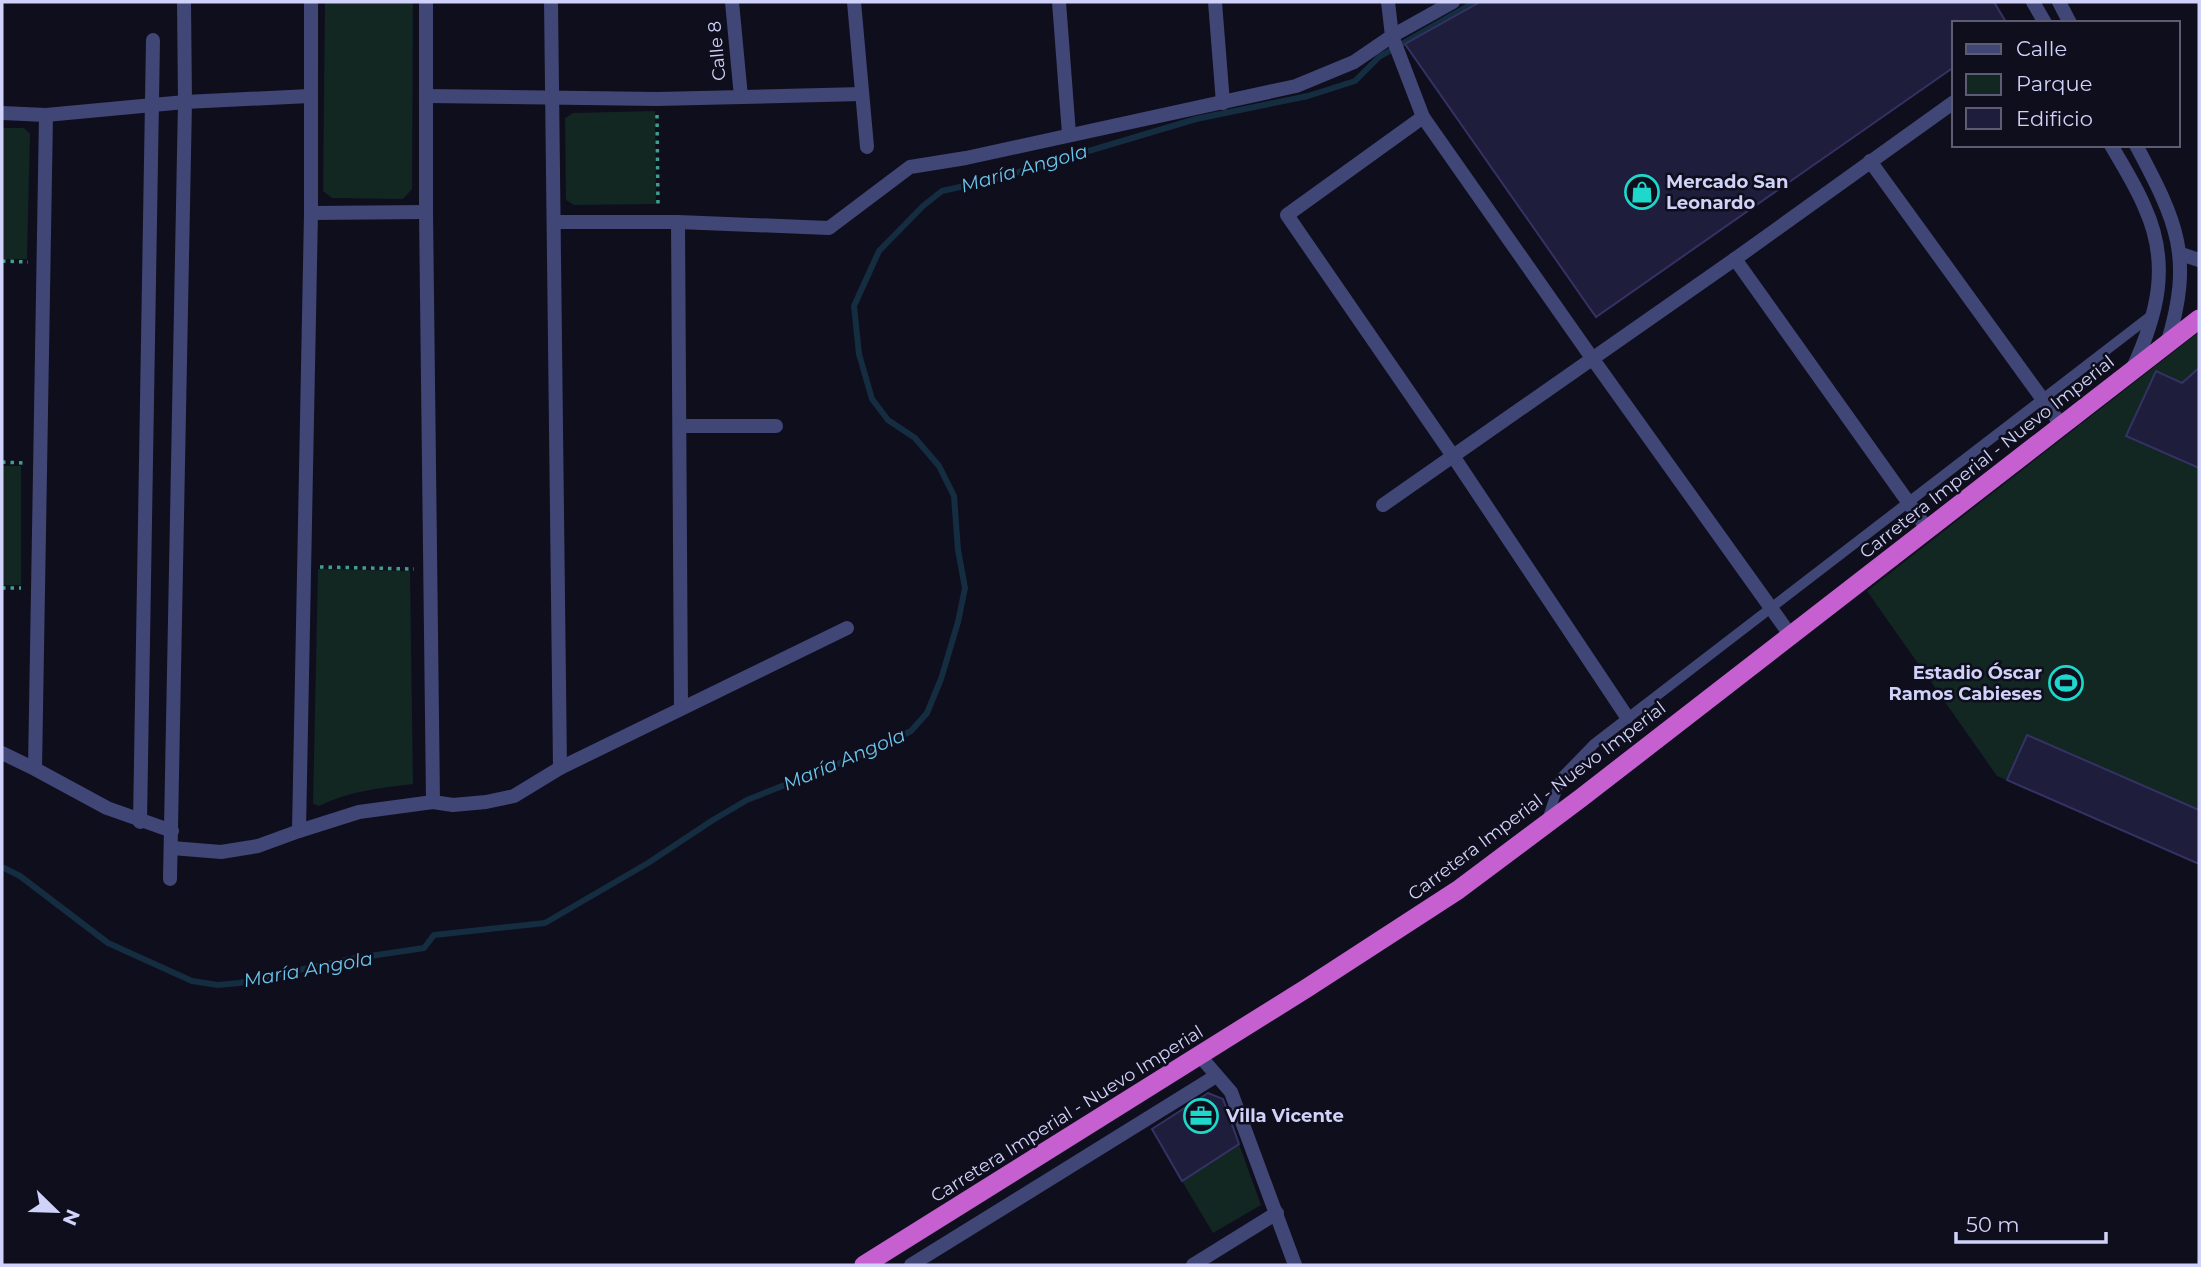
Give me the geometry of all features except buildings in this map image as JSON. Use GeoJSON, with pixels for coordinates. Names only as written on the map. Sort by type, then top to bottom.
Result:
{"type":"FeatureCollection","features":[{"type":"Feature","properties":{"kind":"highway","name":"Carretera Imperial - Nuevo Imperial"},"geometry":{"type":"LineString","coordinates":[[864,1265],[1400,928],[1467,883],[1546,825],[2199,319]]}},
{"type":"Feature","properties":{"kind":"street"},"geometry":{"type":"LineString","coordinates":[[170,879],[185,102],[184,2]]}},
{"type":"Feature","properties":{"kind":"street"},"geometry":{"type":"LineString","coordinates":[[299,831],[311,213],[311,2]]}},
{"type":"Feature","properties":{"kind":"street"},"geometry":{"type":"LineString","coordinates":[[426,2],[433,802]]}},
{"type":"Feature","properties":{"kind":"street"},"geometry":{"type":"LineString","coordinates":[[551,2],[560,768]]}},
{"type":"Feature","properties":{"kind":"street","name":"Calle 8"},"geometry":{"type":"LineString","coordinates":[[732,2],[741,97]]}},
{"type":"Feature","properties":{"kind":"street"},"geometry":{"type":"LineString","coordinates":[[854,2],[867,147]]}},
{"type":"Feature","properties":{"kind":"street"},"geometry":{"type":"LineString","coordinates":[[1059,2],[1069,134]]}},
{"type":"Feature","properties":{"kind":"street"},"geometry":{"type":"LineString","coordinates":[[1214,2],[1223,103]]}},
{"type":"Feature","properties":{"kind":"street"},"geometry":{"type":"LineString","coordinates":[[1388,2],[1392,38],[1423,117],[1791,636]]}},
{"type":"Feature","properties":{"kind":"street"},"geometry":{"type":"LineString","coordinates":[[555,222],[678,222],[829,228],[910,167],[966,159],[1069,134],[1296,86],[1354,62],[1452,2]]}},
{"type":"Feature","properties":{"kind":"street"},"geometry":{"type":"LineString","coordinates":[[2033,2],[2044,21]]}},
{"type":"Feature","properties":{"kind":"street"},"geometry":{"type":"LineString","coordinates":[[2059,2],[2068,21]]}},
{"type":"Feature","properties":{"kind":"street"},"geometry":{"type":"LineString","coordinates":[[140,822],[153,40]]}},
{"type":"Feature","properties":{"kind":"street"},"geometry":{"type":"LineString","coordinates":[[426,96],[657,99],[862,94]]}},
{"type":"Feature","properties":{"kind":"street"},"geometry":{"type":"LineString","coordinates":[[2,113],[46,115],[150,104],[310,96]]}},
{"type":"Feature","properties":{"kind":"street"},"geometry":{"type":"LineString","coordinates":[[1383,505],[1952,103]]}},
{"type":"Feature","properties":{"kind":"street"},"geometry":{"type":"LineString","coordinates":[[35,769],[46,115]]}},
{"type":"Feature","properties":{"kind":"street"},"geometry":{"type":"LineString","coordinates":[[1423,117],[1287,215],[1453,456],[1627,717]]}},
{"type":"Feature","properties":{"kind":"street"},"geometry":{"type":"LineString","coordinates":[[2112,147],[2146,208],[2159,261],[2155,313],[2130,373]]}},
{"type":"Feature","properties":{"kind":"street"},"geometry":{"type":"LineString","coordinates":[[2137,147],[2164,197],[2180,254],[2177,307],[2167,345]]}},
{"type":"Feature","properties":{"kind":"street"},"geometry":{"type":"LineString","coordinates":[[1870,161],[2062,426]]}},
{"type":"Feature","properties":{"kind":"street"},"geometry":{"type":"LineString","coordinates":[[311,213],[426,212]]}},
{"type":"Feature","properties":{"kind":"street"},"geometry":{"type":"LineString","coordinates":[[678,222],[681,708]]}},
{"type":"Feature","properties":{"kind":"street"},"geometry":{"type":"LineString","coordinates":[[2180,254],[2199,260]]}},
{"type":"Feature","properties":{"kind":"street"},"geometry":{"type":"LineString","coordinates":[[1735,259],[1928,530]]}},
{"type":"Feature","properties":{"kind":"street"},"geometry":{"type":"LineString","coordinates":[[680,426],[776,426]]}},
{"type":"Feature","properties":{"kind":"street"},"geometry":{"type":"LineString","coordinates":[[172,848],[220,852],[258,846],[359,812],[433,802],[453,805],[486,802],[514,796],[560,768],[847,628]]}},
{"type":"Feature","properties":{"kind":"street"},"geometry":{"type":"LineString","coordinates":[[2,753],[107,808],[140,822],[172,831]]}},
{"type":"Feature","properties":{"kind":"street"},"geometry":{"type":"LineString","coordinates":[[1199,1055],[1231,1092],[1295,1265]]}},
{"type":"Feature","properties":{"kind":"street"},"geometry":{"type":"LineString","coordinates":[[911,1265],[1216,1076]]}},
{"type":"Feature","properties":{"kind":"street"},"geometry":{"type":"LineString","coordinates":[[1193,1265],[1277,1213]]}},
{"type":"Feature","properties":{"kind":"lane"},"geometry":{"type":"LineString","coordinates":[[1546,825],[1561,778],[1594,744],[2155,313]]}},
{"type":"Feature","properties":{"kind":"path"},"geometry":{"type":"LineString","coordinates":[[657,99],[658,222]]}},
{"type":"Feature","properties":{"kind":"path"},"geometry":{"type":"LineString","coordinates":[[2,261],[44,262]]}},
{"type":"Feature","properties":{"kind":"path"},"geometry":{"type":"LineString","coordinates":[[2,463],[40,464]]}},
{"type":"Feature","properties":{"kind":"path"},"geometry":{"type":"LineString","coordinates":[[304,567],[431,569]]}},
{"type":"Feature","properties":{"kind":"green space"},"geometry":{"type":"Polygon","coordinates":[[[325,2],[413,2],[412,189],[403,199],[332,198],[323,191],[325,2]]]}},
{"type":"Feature","properties":{"kind":"green space"},"geometry":{"type":"Polygon","coordinates":[[[655,111],[656,204],[574,205],[566,200],[565,118],[573,113],[655,111]]]}},
{"type":"Feature","properties":{"kind":"green space"},"geometry":{"type":"Polygon","coordinates":[[[2,128],[24,128],[30,134],[27,259],[2,259],[2,128]]]}},
{"type":"Feature","properties":{"kind":"green space","name":"Estadio Óscar Ramos Cabieses"},"geometry":{"type":"Polygon","coordinates":[[[2199,332],[2199,864],[1997,776],[1867,591],[2199,332]]]}},
{"type":"Feature","properties":{"kind":"green space"},"geometry":{"type":"Polygon","coordinates":[[[2,466],[21,466],[21,585],[2,585],[2,466]]]}},
{"type":"Feature","properties":{"kind":"green space"},"geometry":{"type":"Polygon","coordinates":[[[318,569],[410,571],[413,784],[353,794],[319,806],[313,804],[318,569]]]}},
{"type":"Feature","properties":{"kind":"green space"},"geometry":{"type":"Polygon","coordinates":[[[1239,1144],[1261,1205],[1213,1233],[1182,1181],[1239,1144]]]}},
{"type":"Feature","properties":{"kind":"waterway","name":"María Angola"},"geometry":{"type":"LineString","coordinates":[[2,867],[20,876],[108,943],[192,981],[218,985],[239,983],[350,959],[424,948],[434,935],[545,923],[648,863],[747,800],[880,747],[911,731],[927,713],[941,679],[965,588],[958,550],[954,496],[939,466],[915,438],[888,420],[872,399],[859,354],[854,306],[879,251],[923,206],[942,191],[991,180],[1196,119],[1308,96],[1355,81],[1379,57],[1475,2]]}},
{"type":"Feature","properties":{"kind":"place","name":"Mercado San Leonardo"},"geometry":{"type":"Point","coordinates":[1642,192]}},
{"type":"Feature","properties":{"kind":"place","name":"Estadio Óscar Ramos Cabieses"},"geometry":{"type":"Point","coordinates":[2066,683]}},
{"type":"Feature","properties":{"kind":"place","name":"Villa Vicente"},"geometry":{"type":"Point","coordinates":[1201,1116]}}]}
